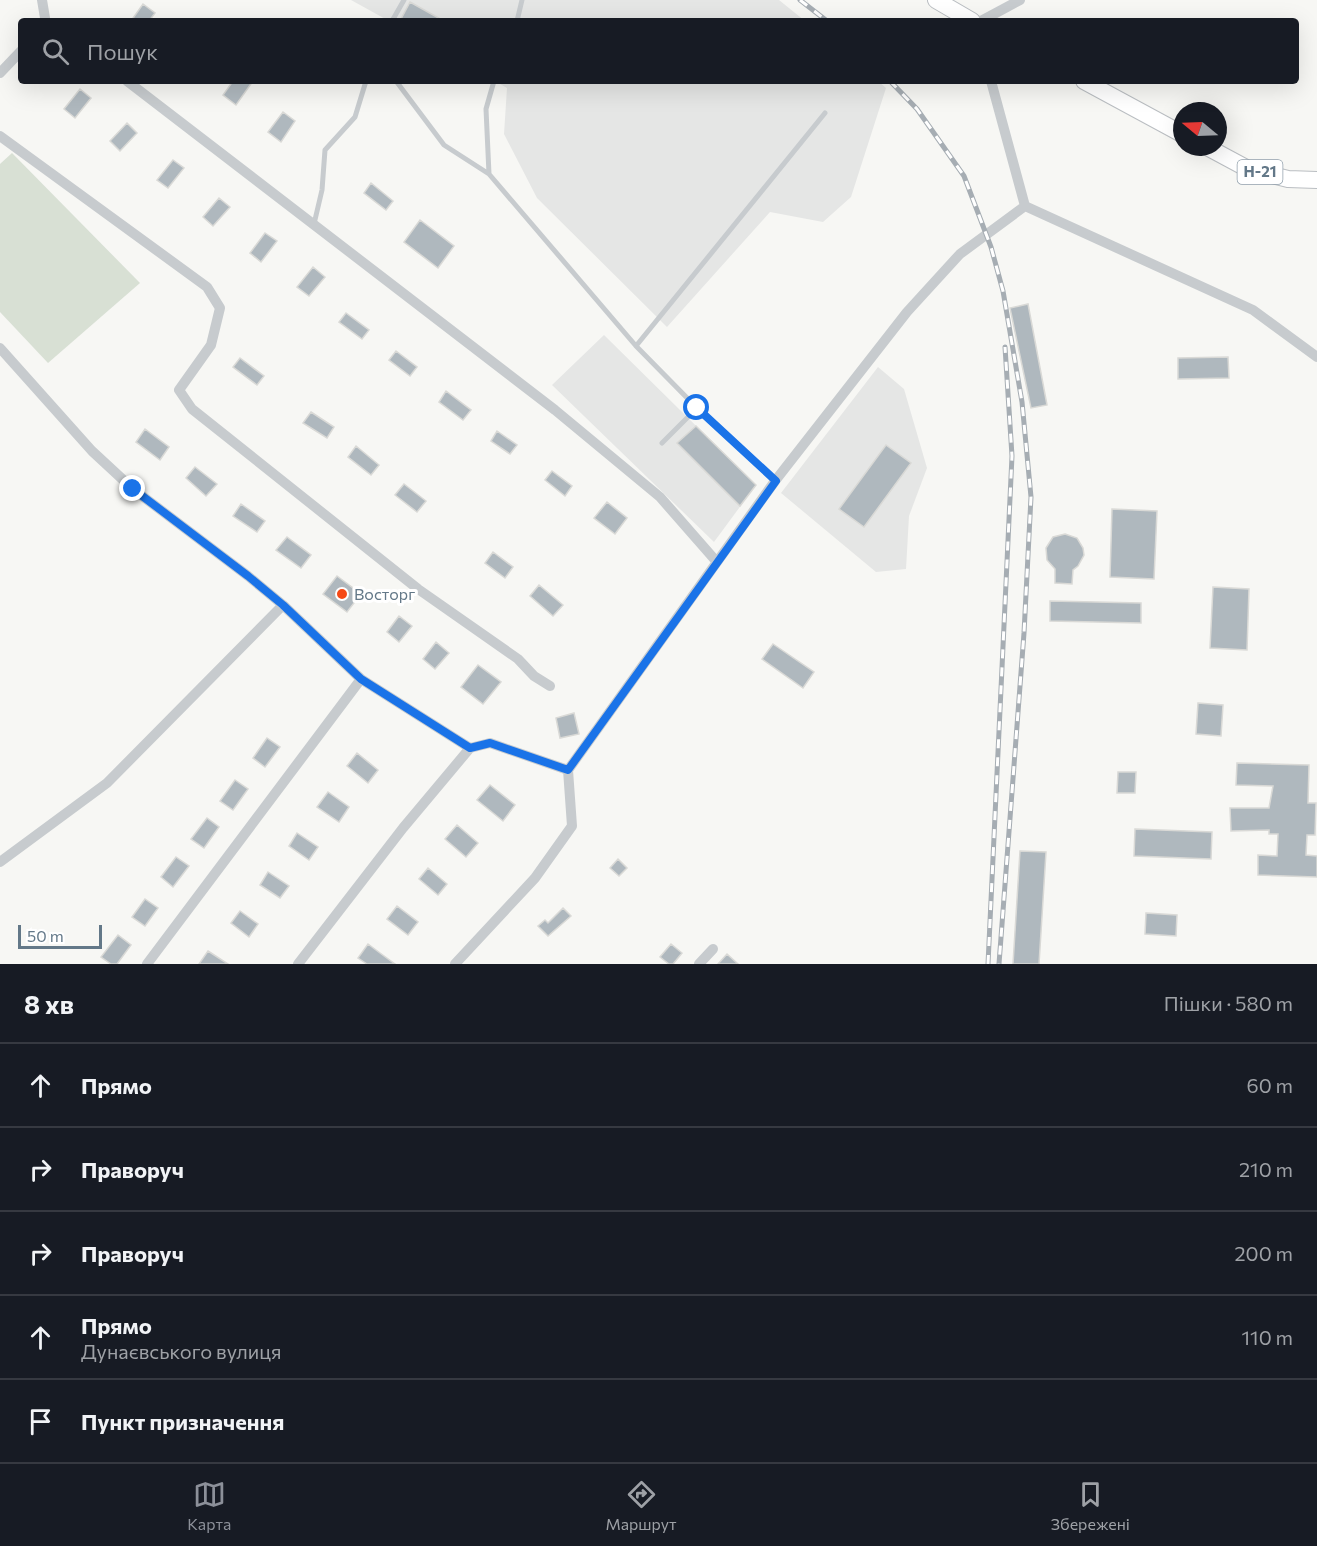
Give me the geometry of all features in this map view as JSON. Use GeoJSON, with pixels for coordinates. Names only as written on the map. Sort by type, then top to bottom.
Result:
{"type":"FeatureCollection","features":[{"type":"Feature","properties":{"kind":"main road"},"geometry":{"type":"LineString","coordinates":[[936,0],[967,18]]}},
{"type":"Feature","properties":{"kind":"main road"},"geometry":{"type":"LineString","coordinates":[[1090,84],[1173,129]]}},
{"type":"Feature","properties":{"kind":"main road","name":"Н-21"},"geometry":{"type":"LineString","coordinates":[[1224,156],[1248,169],[1288,178],[1317,180]]}},
{"type":"Feature","properties":{"kind":"street"},"geometry":{"type":"LineString","coordinates":[[42,0],[46,18]]}},
{"type":"Feature","properties":{"kind":"street"},"geometry":{"type":"LineString","coordinates":[[987,18],[1020,0]]}},
{"type":"Feature","properties":{"kind":"street"},"geometry":{"type":"LineString","coordinates":[[0,73],[18,54]]}},
{"type":"Feature","properties":{"kind":"street"},"geometry":{"type":"LineString","coordinates":[[131,84],[555,410],[660,497],[716,561]]}},
{"type":"Feature","properties":{"kind":"street"},"geometry":{"type":"LineString","coordinates":[[992,84],[1025,206]]}},
{"type":"Feature","properties":{"kind":"street"},"geometry":{"type":"LineString","coordinates":[[0,136],[207,287],[220,309],[211,345],[179,390],[192,409],[418,590],[518,658],[534,676],[550,686]]}},
{"type":"Feature","properties":{"kind":"street"},"geometry":{"type":"LineString","coordinates":[[1025,206],[1253,310],[1317,357]]}},
{"type":"Feature","properties":{"kind":"street"},"geometry":{"type":"LineString","coordinates":[[455,964],[535,878],[572,826],[568,770],[716,561],[776,481],[908,312],[960,254],[1025,206]]}},
{"type":"Feature","properties":{"kind":"street"},"geometry":{"type":"LineString","coordinates":[[0,348],[92,451],[133,489],[283,605],[361,679],[470,748]]}},
{"type":"Feature","properties":{"kind":"street"},"geometry":{"type":"LineString","coordinates":[[0,862],[107,783],[283,605]]}},
{"type":"Feature","properties":{"kind":"street"},"geometry":{"type":"LineString","coordinates":[[147,964],[361,679]]}},
{"type":"Feature","properties":{"kind":"street"},"geometry":{"type":"LineString","coordinates":[[298,964],[403,828],[470,748],[490,743],[568,770]]}},
{"type":"Feature","properties":{"kind":"street"},"geometry":{"type":"LineString","coordinates":[[699,964],[713,949]]}},
{"type":"Feature","properties":{"kind":"lane"},"geometry":{"type":"LineString","coordinates":[[394,18],[404,0]]}},
{"type":"Feature","properties":{"kind":"lane"},"geometry":{"type":"LineString","coordinates":[[518,18],[522,0]]}},
{"type":"Feature","properties":{"kind":"lane"},"geometry":{"type":"LineString","coordinates":[[315,224],[322,190],[325,150],[355,117],[365,84]]}},
{"type":"Feature","properties":{"kind":"lane"},"geometry":{"type":"LineString","coordinates":[[398,84],[444,145],[489,174],[636,346],[697,408],[776,481]]}},
{"type":"Feature","properties":{"kind":"lane"},"geometry":{"type":"LineString","coordinates":[[489,174],[486,109],[493,84]]}},
{"type":"Feature","properties":{"kind":"lane"},"geometry":{"type":"LineString","coordinates":[[636,346],[825,112]]}},
{"type":"Feature","properties":{"kind":"lane"},"geometry":{"type":"LineString","coordinates":[[662,443],[697,408]]}},
{"type":"Feature","properties":{"kind":"shaded area"},"geometry":{"type":"Polygon","coordinates":[[[351,0],[779,0],[801,18],[384,18],[351,0]]]}},
{"type":"Feature","properties":{"kind":"shaded area"},"geometry":{"type":"Polygon","coordinates":[[[500,84],[881,84],[886,88],[851,197],[823,222],[770,212],[667,327],[537,198],[504,134],[507,88],[500,84]]]}},
{"type":"Feature","properties":{"kind":"shaded area"},"geometry":{"type":"Polygon","coordinates":[[[12,153],[140,283],[48,363],[0,312],[0,164],[12,153]]]}},
{"type":"Feature","properties":{"kind":"shaded area"},"geometry":{"type":"Polygon","coordinates":[[[604,335],[756,485],[714,542],[552,385],[604,335]]]}},
{"type":"Feature","properties":{"kind":"shaded area"},"geometry":{"type":"Polygon","coordinates":[[[878,367],[904,389],[927,468],[909,516],[906,569],[876,572],[781,493],[878,367]]]}},
{"type":"Feature","properties":{"kind":"building"},"geometry":{"type":"Polygon","coordinates":[[[410,2],[439,18],[402,18],[410,2]]]}},
{"type":"Feature","properties":{"kind":"building"},"geometry":{"type":"Polygon","coordinates":[[[143,4],[155,13],[151,18],[133,18],[143,4]]]}},
{"type":"Feature","properties":{"kind":"building"},"geometry":{"type":"Polygon","coordinates":[[[231,84],[251,84],[236,105],[223,95],[231,84]]]}},
{"type":"Feature","properties":{"kind":"building"},"geometry":{"type":"Polygon","coordinates":[[[80,89],[91,98],[75,118],[64,109],[80,89]]]}},
{"type":"Feature","properties":{"kind":"building"},"geometry":{"type":"Polygon","coordinates":[[[283,112],[295,121],[281,142],[268,132],[283,112]]]}},
{"type":"Feature","properties":{"kind":"building"},"geometry":{"type":"Polygon","coordinates":[[[127,123],[137,133],[120,151],[110,141],[127,123]]]}},
{"type":"Feature","properties":{"kind":"building"},"geometry":{"type":"Polygon","coordinates":[[[173,160],[184,168],[168,188],[157,180],[173,160]]]}},
{"type":"Feature","properties":{"kind":"building"},"geometry":{"type":"Polygon","coordinates":[[[371,183],[393,201],[386,210],[364,193],[371,183]]]}},
{"type":"Feature","properties":{"kind":"building"},"geometry":{"type":"Polygon","coordinates":[[[219,198],[230,207],[213,226],[203,217],[219,198]]]}},
{"type":"Feature","properties":{"kind":"building"},"geometry":{"type":"Polygon","coordinates":[[[420,220],[454,246],[438,268],[404,242],[420,220]]]}},
{"type":"Feature","properties":{"kind":"building"},"geometry":{"type":"Polygon","coordinates":[[[265,233],[277,241],[261,262],[250,253],[265,233]]]}},
{"type":"Feature","properties":{"kind":"building"},"geometry":{"type":"Polygon","coordinates":[[[313,267],[325,277],[309,296],[297,287],[313,267]]]}},
{"type":"Feature","properties":{"kind":"building"},"geometry":{"type":"Polygon","coordinates":[[[1028,304],[1047,405],[1031,408],[1010,308],[1028,304]]]}},
{"type":"Feature","properties":{"kind":"building"},"geometry":{"type":"Polygon","coordinates":[[[346,313],[369,330],[362,339],[339,322],[346,313]]]}},
{"type":"Feature","properties":{"kind":"building"},"geometry":{"type":"Polygon","coordinates":[[[396,351],[417,367],[410,376],[389,360],[396,351]]]}},
{"type":"Feature","properties":{"kind":"building"},"geometry":{"type":"Polygon","coordinates":[[[1228,357],[1229,378],[1178,379],[1178,358],[1228,357]]]}},
{"type":"Feature","properties":{"kind":"building"},"geometry":{"type":"Polygon","coordinates":[[[240,358],[264,376],[257,385],[233,367],[240,358]]]}},
{"type":"Feature","properties":{"kind":"building"},"geometry":{"type":"Polygon","coordinates":[[[446,391],[471,410],[463,420],[439,402],[446,391]]]}},
{"type":"Feature","properties":{"kind":"building"},"geometry":{"type":"Polygon","coordinates":[[[311,412],[334,427],[327,438],[303,423],[311,412]]]}},
{"type":"Feature","properties":{"kind":"building"},"geometry":{"type":"Polygon","coordinates":[[[696,426],[756,485],[740,506],[677,443],[696,426]]]}},
{"type":"Feature","properties":{"kind":"building"},"geometry":{"type":"Polygon","coordinates":[[[145,429],[169,447],[160,460],[136,442],[145,429]]]}},
{"type":"Feature","properties":{"kind":"building"},"geometry":{"type":"Polygon","coordinates":[[[497,431],[517,445],[510,454],[491,441],[497,431]]]}},
{"type":"Feature","properties":{"kind":"building"},"geometry":{"type":"Polygon","coordinates":[[[886,445],[911,463],[864,527],[839,509],[886,445]]]}},
{"type":"Feature","properties":{"kind":"building"},"geometry":{"type":"Polygon","coordinates":[[[356,446],[379,465],[371,475],[348,457],[356,446]]]}},
{"type":"Feature","properties":{"kind":"building"},"geometry":{"type":"Polygon","coordinates":[[[195,467],[217,484],[206,496],[186,478],[195,467]]]}},
{"type":"Feature","properties":{"kind":"building"},"geometry":{"type":"Polygon","coordinates":[[[552,471],[572,486],[565,496],[545,480],[552,471]]]}},
{"type":"Feature","properties":{"kind":"building"},"geometry":{"type":"Polygon","coordinates":[[[404,484],[426,501],[417,512],[395,495],[404,484]]]}},
{"type":"Feature","properties":{"kind":"building"},"geometry":{"type":"Polygon","coordinates":[[[607,502],[627,518],[615,534],[594,518],[607,502]]]}},
{"type":"Feature","properties":{"kind":"building"},"geometry":{"type":"Polygon","coordinates":[[[241,504],[265,521],[257,532],[233,516],[241,504]]]}},
{"type":"Feature","properties":{"kind":"building"},"geometry":{"type":"Polygon","coordinates":[[[1112,509],[1157,511],[1154,579],[1110,577],[1112,509]]]}},
{"type":"Feature","properties":{"kind":"building"},"geometry":{"type":"Polygon","coordinates":[[[1065,534],[1077,538],[1084,555],[1073,570],[1072,584],[1055,583],[1055,569],[1047,560],[1046,548],[1053,537],[1065,534]]]}},
{"type":"Feature","properties":{"kind":"building"},"geometry":{"type":"Polygon","coordinates":[[[287,537],[311,555],[301,568],[276,550],[287,537]]]}},
{"type":"Feature","properties":{"kind":"building"},"geometry":{"type":"Polygon","coordinates":[[[493,552],[513,567],[505,578],[485,563],[493,552]]]}},
{"type":"Feature","properties":{"kind":"building","name":"Восторг"},"geometry":{"type":"Polygon","coordinates":[[[337,576],[361,594],[347,612],[323,594],[337,576]]]}},
{"type":"Feature","properties":{"kind":"building"},"geometry":{"type":"Polygon","coordinates":[[[539,585],[563,605],[553,616],[530,596],[539,585]]]}},
{"type":"Feature","properties":{"kind":"building"},"geometry":{"type":"Polygon","coordinates":[[[1213,587],[1249,589],[1247,650],[1210,648],[1213,587]]]}},
{"type":"Feature","properties":{"kind":"building"},"geometry":{"type":"Polygon","coordinates":[[[1050,601],[1141,603],[1141,623],[1050,621],[1050,601]]]}},
{"type":"Feature","properties":{"kind":"building"},"geometry":{"type":"Polygon","coordinates":[[[399,616],[412,626],[399,642],[387,632],[399,616]]]}},
{"type":"Feature","properties":{"kind":"building"},"geometry":{"type":"Polygon","coordinates":[[[436,642],[449,653],[435,669],[423,659],[436,642]]]}},
{"type":"Feature","properties":{"kind":"building"},"geometry":{"type":"Polygon","coordinates":[[[773,644],[814,672],[803,688],[762,659],[773,644]]]}},
{"type":"Feature","properties":{"kind":"building"},"geometry":{"type":"Polygon","coordinates":[[[478,665],[501,682],[483,704],[461,687],[478,665]]]}},
{"type":"Feature","properties":{"kind":"building"},"geometry":{"type":"Polygon","coordinates":[[[1198,703],[1223,705],[1221,736],[1196,734],[1198,703]]]}},
{"type":"Feature","properties":{"kind":"building"},"geometry":{"type":"Polygon","coordinates":[[[574,713],[579,734],[560,738],[556,718],[574,713]]]}},
{"type":"Feature","properties":{"kind":"building"},"geometry":{"type":"Polygon","coordinates":[[[267,738],[280,747],[265,767],[253,758],[267,738]]]}},
{"type":"Feature","properties":{"kind":"building"},"geometry":{"type":"Polygon","coordinates":[[[357,753],[378,770],[368,783],[347,766],[357,753]]]}},
{"type":"Feature","properties":{"kind":"building"},"geometry":{"type":"Polygon","coordinates":[[[1237,763],[1309,765],[1308,803],[1316,803],[1315,835],[1307,835],[1306,855],[1317,856],[1317,877],[1258,875],[1258,855],[1277,856],[1278,834],[1269,834],[1269,830],[1231,831],[1230,808],[1269,808],[1273,786],[1236,785],[1237,763]]]}},
{"type":"Feature","properties":{"kind":"building"},"geometry":{"type":"Polygon","coordinates":[[[1118,772],[1136,772],[1135,793],[1117,793],[1118,772]]]}},
{"type":"Feature","properties":{"kind":"building"},"geometry":{"type":"Polygon","coordinates":[[[235,780],[248,789],[233,810],[220,801],[235,780]]]}},
{"type":"Feature","properties":{"kind":"building"},"geometry":{"type":"Polygon","coordinates":[[[490,785],[515,805],[503,821],[477,800],[490,785]]]}},
{"type":"Feature","properties":{"kind":"building"},"geometry":{"type":"Polygon","coordinates":[[[328,792],[349,807],[339,822],[317,807],[328,792]]]}},
{"type":"Feature","properties":{"kind":"building"},"geometry":{"type":"Polygon","coordinates":[[[207,818],[219,827],[204,848],[191,839],[207,818]]]}},
{"type":"Feature","properties":{"kind":"building"},"geometry":{"type":"Polygon","coordinates":[[[457,825],[478,843],[466,857],[445,839],[457,825]]]}},
{"type":"Feature","properties":{"kind":"building"},"geometry":{"type":"Polygon","coordinates":[[[1135,829],[1212,832],[1211,859],[1134,856],[1135,829]]]}},
{"type":"Feature","properties":{"kind":"building"},"geometry":{"type":"Polygon","coordinates":[[[297,833],[318,847],[309,860],[289,846],[297,833]]]}},
{"type":"Feature","properties":{"kind":"building"},"geometry":{"type":"Polygon","coordinates":[[[1020,851],[1046,852],[1039,964],[1013,964],[1020,851]]]}},
{"type":"Feature","properties":{"kind":"building"},"geometry":{"type":"Polygon","coordinates":[[[176,857],[189,866],[173,887],[161,877],[176,857]]]}},
{"type":"Feature","properties":{"kind":"building"},"geometry":{"type":"Polygon","coordinates":[[[618,859],[627,868],[619,876],[610,868],[618,859]]]}},
{"type":"Feature","properties":{"kind":"building"},"geometry":{"type":"Polygon","coordinates":[[[428,868],[447,884],[438,895],[419,879],[428,868]]]}},
{"type":"Feature","properties":{"kind":"building"},"geometry":{"type":"Polygon","coordinates":[[[268,872],[289,886],[280,898],[260,885],[268,872]]]}},
{"type":"Feature","properties":{"kind":"building"},"geometry":{"type":"Polygon","coordinates":[[[145,899],[158,908],[145,926],[132,917],[145,899]]]}},
{"type":"Feature","properties":{"kind":"building"},"geometry":{"type":"Polygon","coordinates":[[[397,906],[418,922],[408,935],[387,919],[397,906]]]}},
{"type":"Feature","properties":{"kind":"building"},"geometry":{"type":"Polygon","coordinates":[[[563,908],[571,916],[548,936],[538,926],[545,920],[548,923],[563,908]]]}},
{"type":"Feature","properties":{"kind":"building"},"geometry":{"type":"Polygon","coordinates":[[[240,911],[258,924],[249,937],[231,923],[240,911]]]}},
{"type":"Feature","properties":{"kind":"building"},"geometry":{"type":"Polygon","coordinates":[[[1146,913],[1177,915],[1176,936],[1145,934],[1146,913]]]}},
{"type":"Feature","properties":{"kind":"building"},"geometry":{"type":"Polygon","coordinates":[[[118,935],[131,945],[117,964],[111,964],[101,957],[118,935]]]}},
{"type":"Feature","properties":{"kind":"building"},"geometry":{"type":"Polygon","coordinates":[[[368,944],[395,964],[367,964],[358,958],[368,944]]]}},
{"type":"Feature","properties":{"kind":"building"},"geometry":{"type":"Polygon","coordinates":[[[671,944],[682,953],[673,964],[669,964],[660,957],[671,944]]]}},
{"type":"Feature","properties":{"kind":"building"},"geometry":{"type":"Polygon","coordinates":[[[208,951],[228,964],[199,964],[208,951]]]}},
{"type":"Feature","properties":{"kind":"building"},"geometry":{"type":"Polygon","coordinates":[[[727,954],[738,964],[718,964],[727,954]]]}},
{"type":"Feature","properties":{"kind":"railway"},"geometry":{"type":"LineString","coordinates":[[800,0],[823,18]]}},
{"type":"Feature","properties":{"kind":"railway"},"geometry":{"type":"LineString","coordinates":[[893,84],[917,109],[964,176],[991,247],[1003,291],[1022,402],[1031,497],[1024,633],[999,964]]}},
{"type":"Feature","properties":{"kind":"railway"},"geometry":{"type":"LineString","coordinates":[[988,964],[1012,456],[1005,347]]}},
{"type":"Feature","properties":{"kind":"place","name":"Восторг"},"geometry":{"type":"Point","coordinates":[342,594]}},
{"type":"Feature","properties":{"kind":"route"},"geometry":{"type":"LineString","coordinates":[[133,489],[283,605],[361,679],[470,748],[490,743],[568,770],[716,561],[776,481],[697,408]]}}]}
